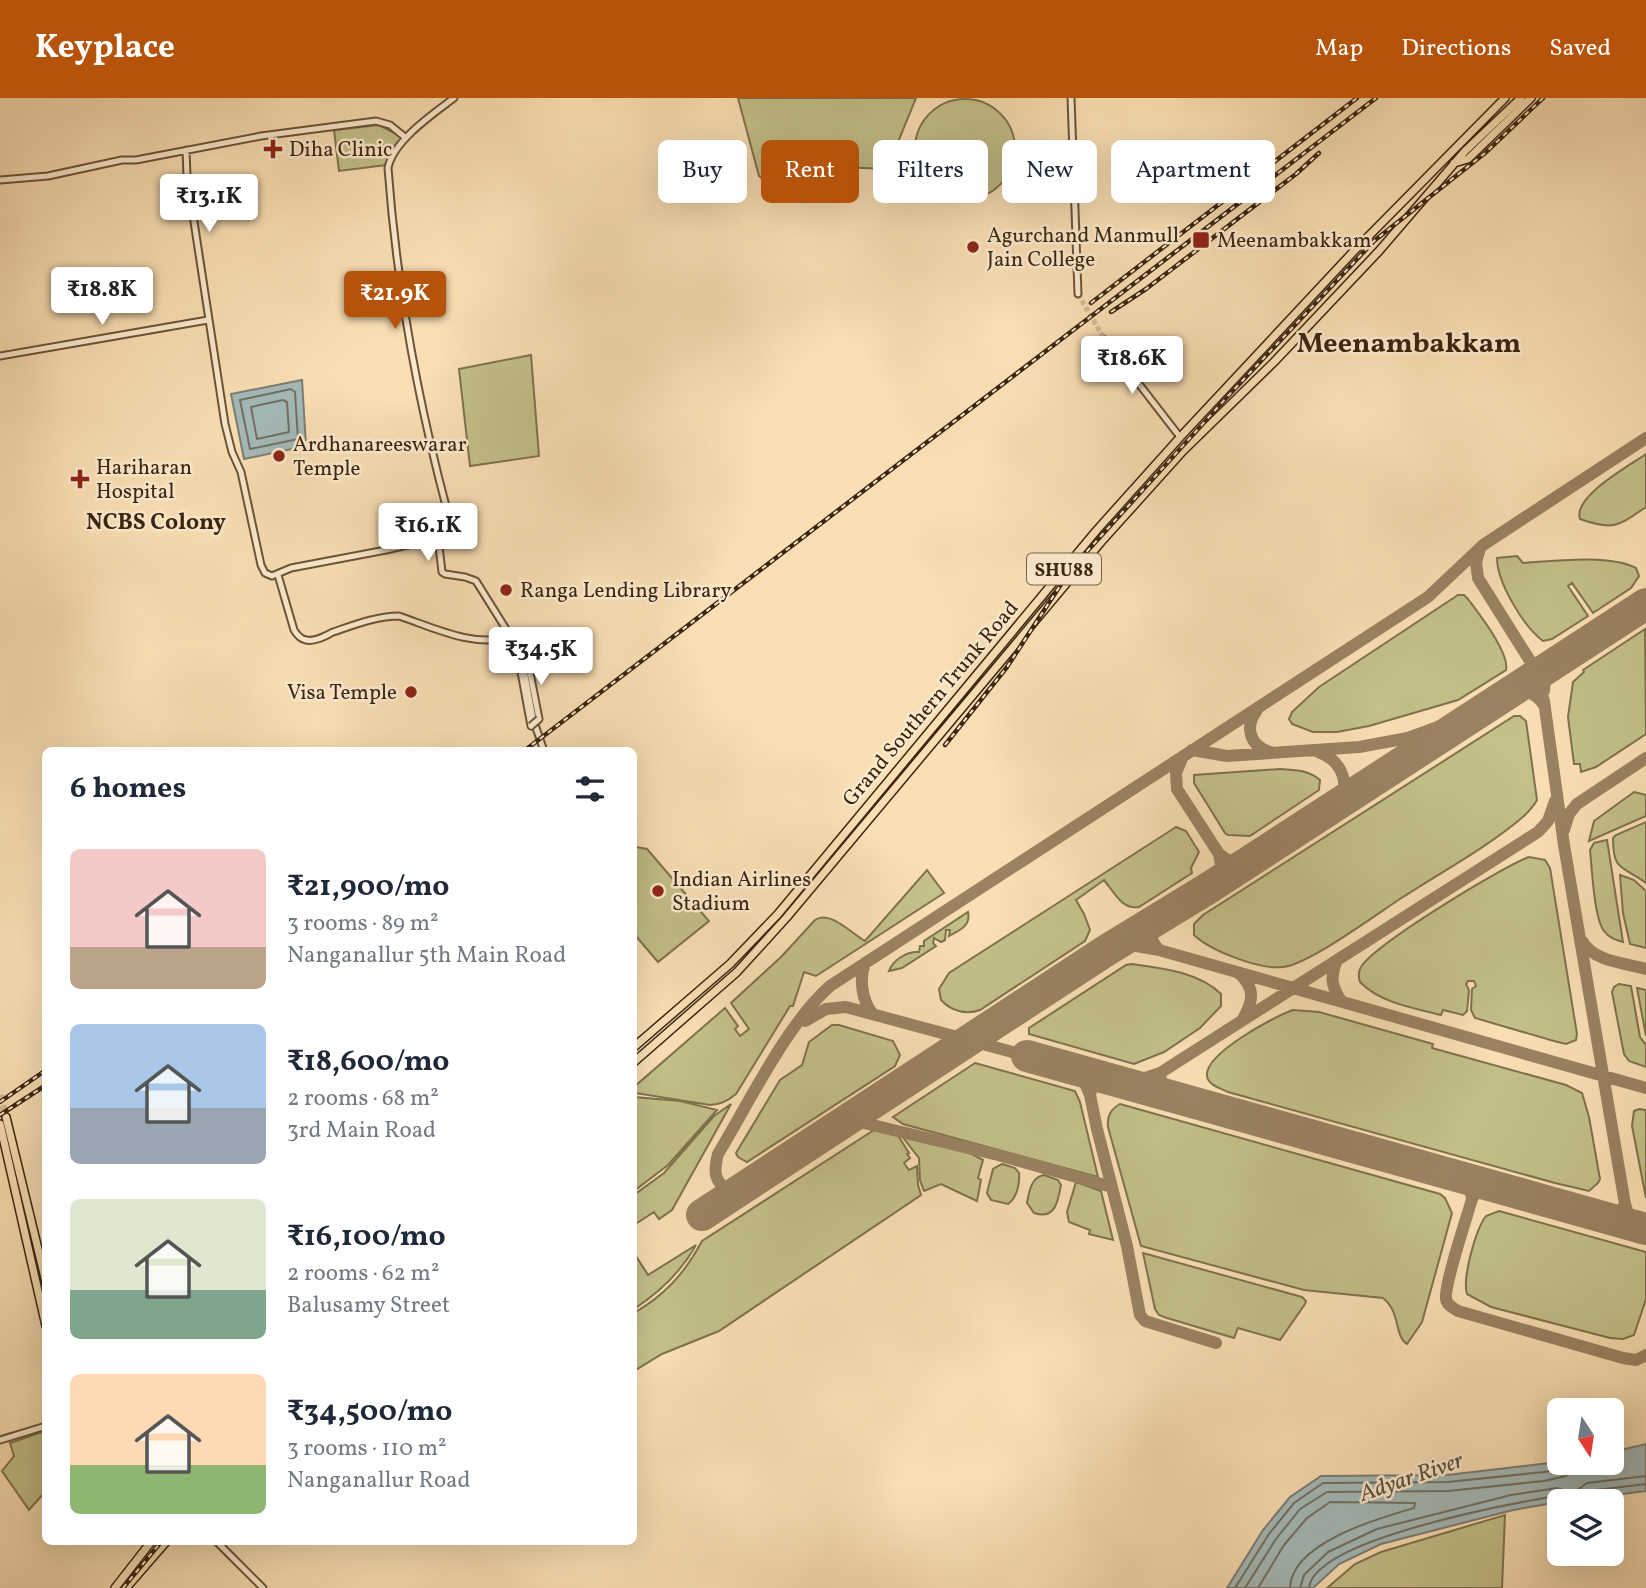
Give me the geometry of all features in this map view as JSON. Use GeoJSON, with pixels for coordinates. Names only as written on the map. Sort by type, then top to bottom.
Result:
{"type":"FeatureCollection","features":[{"type":"Feature","properties":{"kind":"main road","name":"Grand Southern Trunk Road"},"geometry":{"type":"LineString","coordinates":[[637,1044],[730,964],[778,914],[1057,577],[1180,437],[1354,251],[1505,98]]}},
{"type":"Feature","properties":{"kind":"main road","name":"SHU88"},"geometry":{"type":"LineString","coordinates":[[1454,163],[1521,98]]}},
{"type":"Feature","properties":{"kind":"main road"},"geometry":{"type":"LineString","coordinates":[[1454,163],[1468,159],[1531,98]]}},
{"type":"Feature","properties":{"kind":"main road","name":"Grand Southern Trunk Road"},"geometry":{"type":"LineString","coordinates":[[637,1059],[737,972],[787,918],[1101,542],[1183,451],[1274,362],[1379,251],[1454,163]]}},
{"type":"Feature","properties":{"kind":"main road"},"geometry":{"type":"LineString","coordinates":[[6,1116],[42,1298]]}},
{"type":"Feature","properties":{"kind":"main road"},"geometry":{"type":"LineString","coordinates":[[0,1124],[37,1264],[42,1274]]}},
{"type":"Feature","properties":{"kind":"main road"},"geometry":{"type":"LineString","coordinates":[[115,1588],[149,1545]]}},
{"type":"Feature","properties":{"kind":"main road"},"geometry":{"type":"LineString","coordinates":[[126,1588],[163,1545]]}},
{"type":"Feature","properties":{"kind":"street"},"geometry":{"type":"LineString","coordinates":[[186,150],[187,176],[225,425],[242,477],[261,565],[269,575],[278,575],[291,568],[438,538],[453,532],[432,456],[412,355],[390,200],[389,163],[406,138],[454,98]]}},
{"type":"Feature","properties":{"kind":"street"},"geometry":{"type":"LineString","coordinates":[[1071,98],[1078,294]]}},
{"type":"Feature","properties":{"kind":"street"},"geometry":{"type":"LineString","coordinates":[[0,180],[48,176],[186,150],[376,121],[390,125],[406,138]]}},
{"type":"Feature","properties":{"kind":"street"},"geometry":{"type":"LineString","coordinates":[[0,356],[208,320]]}},
{"type":"Feature","properties":{"kind":"street"},"geometry":{"type":"LineString","coordinates":[[1105,340],[1180,437]]}},
{"type":"Feature","properties":{"kind":"street"},"geometry":{"type":"LineString","coordinates":[[438,538],[441,568],[445,574],[476,581],[521,653],[533,719],[543,747]]}},
{"type":"Feature","properties":{"kind":"street"},"geometry":{"type":"LineString","coordinates":[[278,575],[296,635],[305,640],[315,640],[368,621],[393,616],[460,636],[494,639],[510,637],[520,641],[526,653],[539,719],[531,726],[518,656],[510,637]]}},
{"type":"Feature","properties":{"kind":"street"},"geometry":{"type":"LineString","coordinates":[[0,1440],[42,1427]]}},
{"type":"Feature","properties":{"kind":"street"},"geometry":{"type":"LineString","coordinates":[[220,1545],[262,1588]]}},
{"type":"Feature","properties":{"kind":"shaded area"},"geometry":{"type":"Polygon","coordinates":[[[738,98],[916,98],[899,140],[873,140],[873,168],[859,168],[859,140],[761,140],[761,178],[738,98]]]}},
{"type":"Feature","properties":{"kind":"shaded area"},"geometry":{"type":"Polygon","coordinates":[[[965,99],[975,100],[993,108],[1006,121],[1014,139],[1002,140],[1002,182],[988,193],[988,140],[916,140],[924,121],[937,108],[955,100],[965,99]]]}},
{"type":"Feature","properties":{"kind":"shaded area"},"geometry":{"type":"Polygon","coordinates":[[[379,125],[404,138],[386,165],[339,171],[334,130],[379,125]]]}},
{"type":"Feature","properties":{"kind":"shaded area"},"geometry":{"type":"Polygon","coordinates":[[[531,355],[539,456],[470,466],[459,369],[531,355]]]}},
{"type":"Feature","properties":{"kind":"shaded area"},"geometry":{"type":"Polygon","coordinates":[[[1646,454],[1646,507],[1615,525],[1601,525],[1580,519],[1580,510],[1593,492],[1646,454]]]}},
{"type":"Feature","properties":{"kind":"shaded area"},"geometry":{"type":"Polygon","coordinates":[[[1517,556],[1523,563],[1581,559],[1611,561],[1636,568],[1639,576],[1631,588],[1593,613],[1572,583],[1568,586],[1588,616],[1552,639],[1543,641],[1527,625],[1501,579],[1497,558],[1517,556]]]}},
{"type":"Feature","properties":{"kind":"shaded area"},"geometry":{"type":"Polygon","coordinates":[[[1458,595],[1464,595],[1468,599],[1493,634],[1503,654],[1506,670],[1458,700],[1369,726],[1337,732],[1313,732],[1292,724],[1289,719],[1292,712],[1319,687],[1458,595]]]}},
{"type":"Feature","properties":{"kind":"shaded area"},"geometry":{"type":"Polygon","coordinates":[[[1645,629],[1646,734],[1596,767],[1581,772],[1580,764],[1574,764],[1568,717],[1573,682],[1583,670],[1645,629]]]}},
{"type":"Feature","properties":{"kind":"shaded area"},"geometry":{"type":"Polygon","coordinates":[[[1514,716],[1520,716],[1526,721],[1537,800],[1524,816],[1496,838],[1344,937],[1295,964],[1283,967],[1262,966],[1236,958],[1194,935],[1194,924],[1203,915],[1514,716]]]}},
{"type":"Feature","properties":{"kind":"shaded area"},"geometry":{"type":"Polygon","coordinates":[[[1280,769],[1311,774],[1320,780],[1319,790],[1250,836],[1225,833],[1194,783],[1194,775],[1280,769]]]}},
{"type":"Feature","properties":{"kind":"shaded area"},"geometry":{"type":"Polygon","coordinates":[[[1634,792],[1646,795],[1646,816],[1589,841],[1594,821],[1634,792]]]}},
{"type":"Feature","properties":{"kind":"shaded area"},"geometry":{"type":"Polygon","coordinates":[[[1646,822],[1646,883],[1617,863],[1613,838],[1646,822]]]}},
{"type":"Feature","properties":{"kind":"shaded area"},"geometry":{"type":"Polygon","coordinates":[[[1176,827],[1186,831],[1199,852],[1191,868],[1192,873],[1139,907],[1123,903],[1104,880],[1076,900],[1090,930],[1085,941],[980,1010],[959,1011],[941,1000],[939,989],[949,973],[1176,827]]]}},
{"type":"Feature","properties":{"kind":"shaded area"},"geometry":{"type":"Polygon","coordinates":[[[1607,840],[1623,942],[1610,937],[1604,931],[1596,905],[1590,850],[1594,843],[1607,840]]]}},
{"type":"Feature","properties":{"kind":"shaded area","name":"Indian Airlines Stadium"},"geometry":{"type":"Polygon","coordinates":[[[637,847],[647,849],[709,921],[658,962],[637,938],[637,847]]]}},
{"type":"Feature","properties":{"kind":"shaded area"},"geometry":{"type":"Polygon","coordinates":[[[1529,857],[1545,860],[1550,868],[1576,1040],[1566,1044],[1475,1018],[1471,1010],[1472,989],[1476,986],[1474,981],[1468,981],[1466,984],[1469,990],[1467,1011],[1463,1015],[1443,1010],[1441,1015],[1398,1004],[1377,995],[1360,982],[1361,967],[1389,942],[1468,890],[1529,857]]]}},
{"type":"Feature","properties":{"kind":"shaded area"},"geometry":{"type":"Polygon","coordinates":[[[927,870],[944,893],[816,976],[804,972],[793,1006],[790,1006],[736,1094],[721,1103],[710,1105],[637,1093],[637,1084],[725,1008],[738,1026],[735,1029],[740,1036],[749,1029],[731,1003],[781,957],[815,920],[834,920],[865,941],[927,870]]]}},
{"type":"Feature","properties":{"kind":"shaded area"},"geometry":{"type":"Polygon","coordinates":[[[1620,875],[1634,880],[1646,891],[1646,948],[1630,944],[1623,913],[1620,875]]]}},
{"type":"Feature","properties":{"kind":"shaded area"},"geometry":{"type":"Polygon","coordinates":[[[968,912],[968,921],[961,929],[949,936],[950,930],[946,930],[945,940],[941,942],[934,938],[933,943],[936,946],[902,968],[889,971],[897,960],[910,953],[919,952],[924,941],[968,912]]]}},
{"type":"Feature","properties":{"kind":"shaded area"},"geometry":{"type":"Polygon","coordinates":[[[1126,965],[1179,972],[1202,981],[1221,994],[1221,1006],[1200,1028],[1164,1052],[1134,1064],[1029,1034],[1029,1028],[1126,965]]]}},
{"type":"Feature","properties":{"kind":"shaded area"},"geometry":{"type":"Polygon","coordinates":[[[1619,984],[1631,986],[1640,1037],[1646,1045],[1646,1067],[1629,1061],[1624,1054],[1612,992],[1619,984]]]}},
{"type":"Feature","properties":{"kind":"shaded area"},"geometry":{"type":"Polygon","coordinates":[[[1637,988],[1646,990],[1646,1036],[1637,988]]]}},
{"type":"Feature","properties":{"kind":"shaded area"},"geometry":{"type":"Polygon","coordinates":[[[1293,1010],[1319,1012],[1433,1044],[1432,1048],[1566,1085],[1582,1093],[1589,1117],[1600,1179],[1598,1183],[1589,1191],[1555,1183],[1228,1092],[1210,1082],[1207,1076],[1209,1067],[1228,1047],[1257,1028],[1293,1010]]]}},
{"type":"Feature","properties":{"kind":"shaded area"},"geometry":{"type":"Polygon","coordinates":[[[832,1025],[893,1041],[900,1055],[895,1066],[747,1162],[738,1157],[736,1153],[780,1080],[802,1065],[809,1042],[832,1025]]]}},
{"type":"Feature","properties":{"kind":"shaded area"},"geometry":{"type":"Polygon","coordinates":[[[975,1063],[1075,1091],[1098,1177],[903,1124],[893,1117],[975,1063]]]}},
{"type":"Feature","properties":{"kind":"shaded area"},"geometry":{"type":"Polygon","coordinates":[[[637,1097],[680,1101],[717,1110],[668,1165],[637,1189],[637,1097]]]}},
{"type":"Feature","properties":{"kind":"shaded area"},"geometry":{"type":"Polygon","coordinates":[[[731,1104],[672,1210],[659,1219],[654,1212],[637,1223],[637,1193],[664,1173],[714,1116],[731,1104]]]}},
{"type":"Feature","properties":{"kind":"shaded area"},"geometry":{"type":"Polygon","coordinates":[[[1120,1104],[1440,1194],[1445,1198],[1452,1213],[1422,1322],[1407,1344],[1400,1335],[1393,1310],[1383,1298],[1304,1290],[1141,1246],[1108,1127],[1110,1114],[1120,1104]]]}},
{"type":"Feature","properties":{"kind":"shaded area"},"geometry":{"type":"Polygon","coordinates":[[[1646,1110],[1646,1198],[1632,1126],[1634,1111],[1646,1110]]]}},
{"type":"Feature","properties":{"kind":"shaded area"},"geometry":{"type":"Polygon","coordinates":[[[874,1130],[897,1134],[909,1153],[907,1154],[910,1158],[904,1163],[909,1170],[917,1166],[921,1195],[719,1331],[662,1354],[637,1369],[637,1311],[673,1282],[702,1241],[874,1130]]]}},
{"type":"Feature","properties":{"kind":"shaded area"},"geometry":{"type":"Polygon","coordinates":[[[901,1135],[972,1154],[983,1160],[978,1178],[981,1180],[977,1201],[941,1184],[924,1191],[920,1180],[919,1158],[901,1135]]]}},
{"type":"Feature","properties":{"kind":"shaded area"},"geometry":{"type":"Polygon","coordinates":[[[1002,1164],[1015,1168],[1019,1173],[1017,1190],[1008,1204],[991,1200],[987,1193],[993,1169],[1002,1164]]]}},
{"type":"Feature","properties":{"kind":"shaded area"},"geometry":{"type":"Polygon","coordinates":[[[1044,1175],[1058,1180],[1061,1185],[1054,1208],[1041,1215],[1034,1213],[1027,1203],[1033,1182],[1044,1175]]]}},
{"type":"Feature","properties":{"kind":"shaded area"},"geometry":{"type":"Polygon","coordinates":[[[1076,1182],[1101,1191],[1113,1240],[1089,1234],[1090,1230],[1069,1222],[1067,1212],[1076,1182]]]}},
{"type":"Feature","properties":{"kind":"shaded area"},"geometry":{"type":"Polygon","coordinates":[[[1499,1211],[1646,1252],[1646,1299],[1634,1335],[1623,1339],[1610,1338],[1491,1307],[1467,1294],[1466,1277],[1478,1231],[1486,1216],[1499,1211]]]}},
{"type":"Feature","properties":{"kind":"shaded area"},"geometry":{"type":"Polygon","coordinates":[[[696,1245],[669,1281],[637,1307],[637,1258],[648,1275],[696,1245]]]}},
{"type":"Feature","properties":{"kind":"shaded area"},"geometry":{"type":"Polygon","coordinates":[[[1143,1253],[1302,1297],[1306,1301],[1280,1340],[1238,1328],[1234,1338],[1159,1315],[1155,1309],[1143,1253]]]}},
{"type":"Feature","properties":{"kind":"shaded area"},"geometry":{"type":"Polygon","coordinates":[[[42,1432],[42,1495],[29,1510],[2,1471],[14,1456],[10,1443],[42,1432]]]}},
{"type":"Feature","properties":{"kind":"shaded area"},"geometry":{"type":"Polygon","coordinates":[[[1505,1515],[1502,1588],[1327,1588],[1355,1564],[1381,1552],[1505,1515]]]}},
{"type":"Feature","properties":{"kind":"water"},"geometry":{"type":"Polygon","coordinates":[[[302,380],[306,446],[244,459],[231,394],[302,380]]]}},
{"type":"Feature","properties":{"kind":"water","name":"Adyar River"},"geometry":{"type":"Polygon","coordinates":[[[1646,1444],[1646,1491],[1624,1494],[1624,1489],[1547,1489],[1547,1504],[1513,1510],[1381,1544],[1339,1564],[1313,1588],[1227,1588],[1263,1530],[1290,1497],[1321,1476],[1447,1475],[1547,1463],[1547,1475],[1624,1475],[1624,1449],[1646,1444]]]}},
{"type":"Feature","properties":{"kind":"waterway"},"geometry":{"type":"LineString","coordinates":[[1646,1155],[1646,1161]]}},
{"type":"Feature","properties":{"kind":"taxiway"},"geometry":{"type":"LineString","coordinates":[[740,1190],[729,1190],[717,1179],[718,1154],[783,1043],[814,1002],[830,986],[1428,597],[1483,545],[1646,438]]}},
{"type":"Feature","properties":{"kind":"taxiway"},"geometry":{"type":"LineString","coordinates":[[1480,548],[1476,562],[1478,578],[1532,664],[1544,701],[1564,845],[1625,1204],[1630,1220],[1636,1226]]}},
{"type":"Feature","properties":{"kind":"taxiway"},"geometry":{"type":"LineString","coordinates":[[1544,691],[1545,679],[1555,663]]}},
{"type":"Feature","properties":{"kind":"taxiway"},"geometry":{"type":"LineString","coordinates":[[1508,693],[1528,692],[1544,705]]}},
{"type":"Feature","properties":{"kind":"taxiway"},"geometry":{"type":"LineString","coordinates":[[1192,750],[1227,756],[1359,747],[1408,738],[1490,705]]}},
{"type":"Feature","properties":{"kind":"taxiway"},"geometry":{"type":"LineString","coordinates":[[1257,710],[1251,723],[1251,735],[1258,745],[1270,752]]}},
{"type":"Feature","properties":{"kind":"taxiway"},"geometry":{"type":"LineString","coordinates":[[1318,752],[1326,755],[1341,771],[1343,800]]}},
{"type":"Feature","properties":{"kind":"taxiway"},"geometry":{"type":"LineString","coordinates":[[1183,756],[1176,773],[1177,789],[1219,854],[1232,863],[1246,864]]}},
{"type":"Feature","properties":{"kind":"taxiway"},"geometry":{"type":"LineString","coordinates":[[1564,830],[1569,814],[1577,804],[1646,758]]}},
{"type":"Feature","properties":{"kind":"taxiway"},"geometry":{"type":"LineString","coordinates":[[1120,1082],[1136,1081],[1160,1073],[1538,832],[1548,821],[1555,801]]}},
{"type":"Feature","properties":{"kind":"taxiway"},"geometry":{"type":"LineString","coordinates":[[1219,854],[1222,870],[1220,881]]}},
{"type":"Feature","properties":{"kind":"taxiway"},"geometry":{"type":"LineString","coordinates":[[1156,918],[1151,935],[1159,950]]}},
{"type":"Feature","properties":{"kind":"taxiway"},"geometry":{"type":"LineString","coordinates":[[1582,941],[1602,958],[1646,969]]}},
{"type":"Feature","properties":{"kind":"taxiway"},"geometry":{"type":"LineString","coordinates":[[1113,947],[1131,945],[1159,950],[1646,1088]]}},
{"type":"Feature","properties":{"kind":"taxiway"},"geometry":{"type":"LineString","coordinates":[[1337,960],[1333,982],[1342,1002]]}},
{"type":"Feature","properties":{"kind":"taxiway"},"geometry":{"type":"LineString","coordinates":[[865,963],[862,989],[872,1013]]}},
{"type":"Feature","properties":{"kind":"taxiway"},"geometry":{"type":"LineString","coordinates":[[1239,973],[1248,984],[1251,995],[1243,1019]]}},
{"type":"Feature","properties":{"kind":"taxiway"},"geometry":{"type":"LineString","coordinates":[[805,1021],[826,1009],[846,1007],[1027,1056]]}},
{"type":"Feature","properties":{"kind":"taxiway"},"geometry":{"type":"LineString","coordinates":[[1072,1068],[1084,1081],[1090,1095],[1127,1246],[1140,1315],[1145,1321],[1216,1343]]}},
{"type":"Feature","properties":{"kind":"taxiway"},"geometry":{"type":"LineString","coordinates":[[1160,1073],[1162,1087],[1174,1097]]}},
{"type":"Feature","properties":{"kind":"taxiway"},"geometry":{"type":"LineString","coordinates":[[1090,1095],[1093,1083],[1101,1077]]}},
{"type":"Feature","properties":{"kind":"taxiway"},"geometry":{"type":"LineString","coordinates":[[847,1119],[998,1155],[1112,1187]]}},
{"type":"Feature","properties":{"kind":"taxiway"},"geometry":{"type":"LineString","coordinates":[[1459,1177],[1470,1188],[1472,1199],[1446,1291],[1449,1305],[1458,1311],[1623,1358],[1636,1360],[1646,1355]]}},
{"type":"Feature","properties":{"kind":"taxiway"},"geometry":{"type":"LineString","coordinates":[[1472,1199],[1489,1185]]}},
{"type":"Feature","properties":{"kind":"taxiway"},"geometry":{"type":"LineString","coordinates":[[1608,1218],[1619,1215],[1625,1204]]}},
{"type":"Feature","properties":{"kind":"runway"},"geometry":{"type":"LineString","coordinates":[[702,1215],[1107,950],[1207,889],[1646,604]]}},
{"type":"Feature","properties":{"kind":"runway"},"geometry":{"type":"LineString","coordinates":[[1027,1056],[1646,1229]]}},
{"type":"Feature","properties":{"kind":"tunnel"},"geometry":{"type":"LineString","coordinates":[[1078,294],[1105,340]]}},
{"type":"Feature","properties":{"kind":"tunnel"},"geometry":{"type":"LineString","coordinates":[[0,1095],[6,1117]]}},
{"type":"Feature","properties":{"kind":"railway"},"geometry":{"type":"LineString","coordinates":[[1091,303],[1357,98]]}},
{"type":"Feature","properties":{"kind":"railway"},"geometry":{"type":"LineString","coordinates":[[529,747],[1376,98]]}},
{"type":"Feature","properties":{"kind":"railway"},"geometry":{"type":"LineString","coordinates":[[945,745],[1007,667],[1071,569],[1228,396],[1374,241],[1485,153],[1543,98]]}},
{"type":"Feature","properties":{"kind":"railway"},"geometry":{"type":"LineString","coordinates":[[1111,312],[1146,289],[1296,174],[1319,153]]}},
{"type":"Feature","properties":{"kind":"railway"},"geometry":{"type":"LineString","coordinates":[[0,1102],[42,1073]]}},
{"type":"Feature","properties":{"kind":"railway"},"geometry":{"type":"LineString","coordinates":[[0,1115],[42,1088]]}},
{"type":"Feature","properties":{"kind":"railway"},"geometry":{"type":"LineString","coordinates":[[123,1588],[159,1545]]}},
{"type":"Feature","properties":{"kind":"place","name":"Diha Clinic"},"geometry":{"type":"Point","coordinates":[273,149]}},
{"type":"Feature","properties":{"kind":"place","name":"Meenambakkam"},"geometry":{"type":"Point","coordinates":[1201,240]}},
{"type":"Feature","properties":{"kind":"place","name":"Agurchand Manmull Jain College"},"geometry":{"type":"Point","coordinates":[973,247]}},
{"type":"Feature","properties":{"kind":"place","name":"Ardhanareeswarar Temple"},"geometry":{"type":"Point","coordinates":[279,456]}},
{"type":"Feature","properties":{"kind":"place","name":"Hariharan Hospital"},"geometry":{"type":"Point","coordinates":[80,479]}},
{"type":"Feature","properties":{"kind":"place","name":"Ranga Lending Library"},"geometry":{"type":"Point","coordinates":[506,590]}},
{"type":"Feature","properties":{"kind":"place","name":"Visa Temple"},"geometry":{"type":"Point","coordinates":[411,692]}},
{"type":"Feature","properties":{"kind":"place","name":"Indian Airlines Stadium"},"geometry":{"type":"Point","coordinates":[658,891]}},
{"type":"Feature","properties":{"kind":"district","name":"Meenambakkam"},"geometry":{"type":"Point","coordinates":[1409,342]}},
{"type":"Feature","properties":{"kind":"district","name":"NCBS Colony"},"geometry":{"type":"Point","coordinates":[156,521]}}]}
